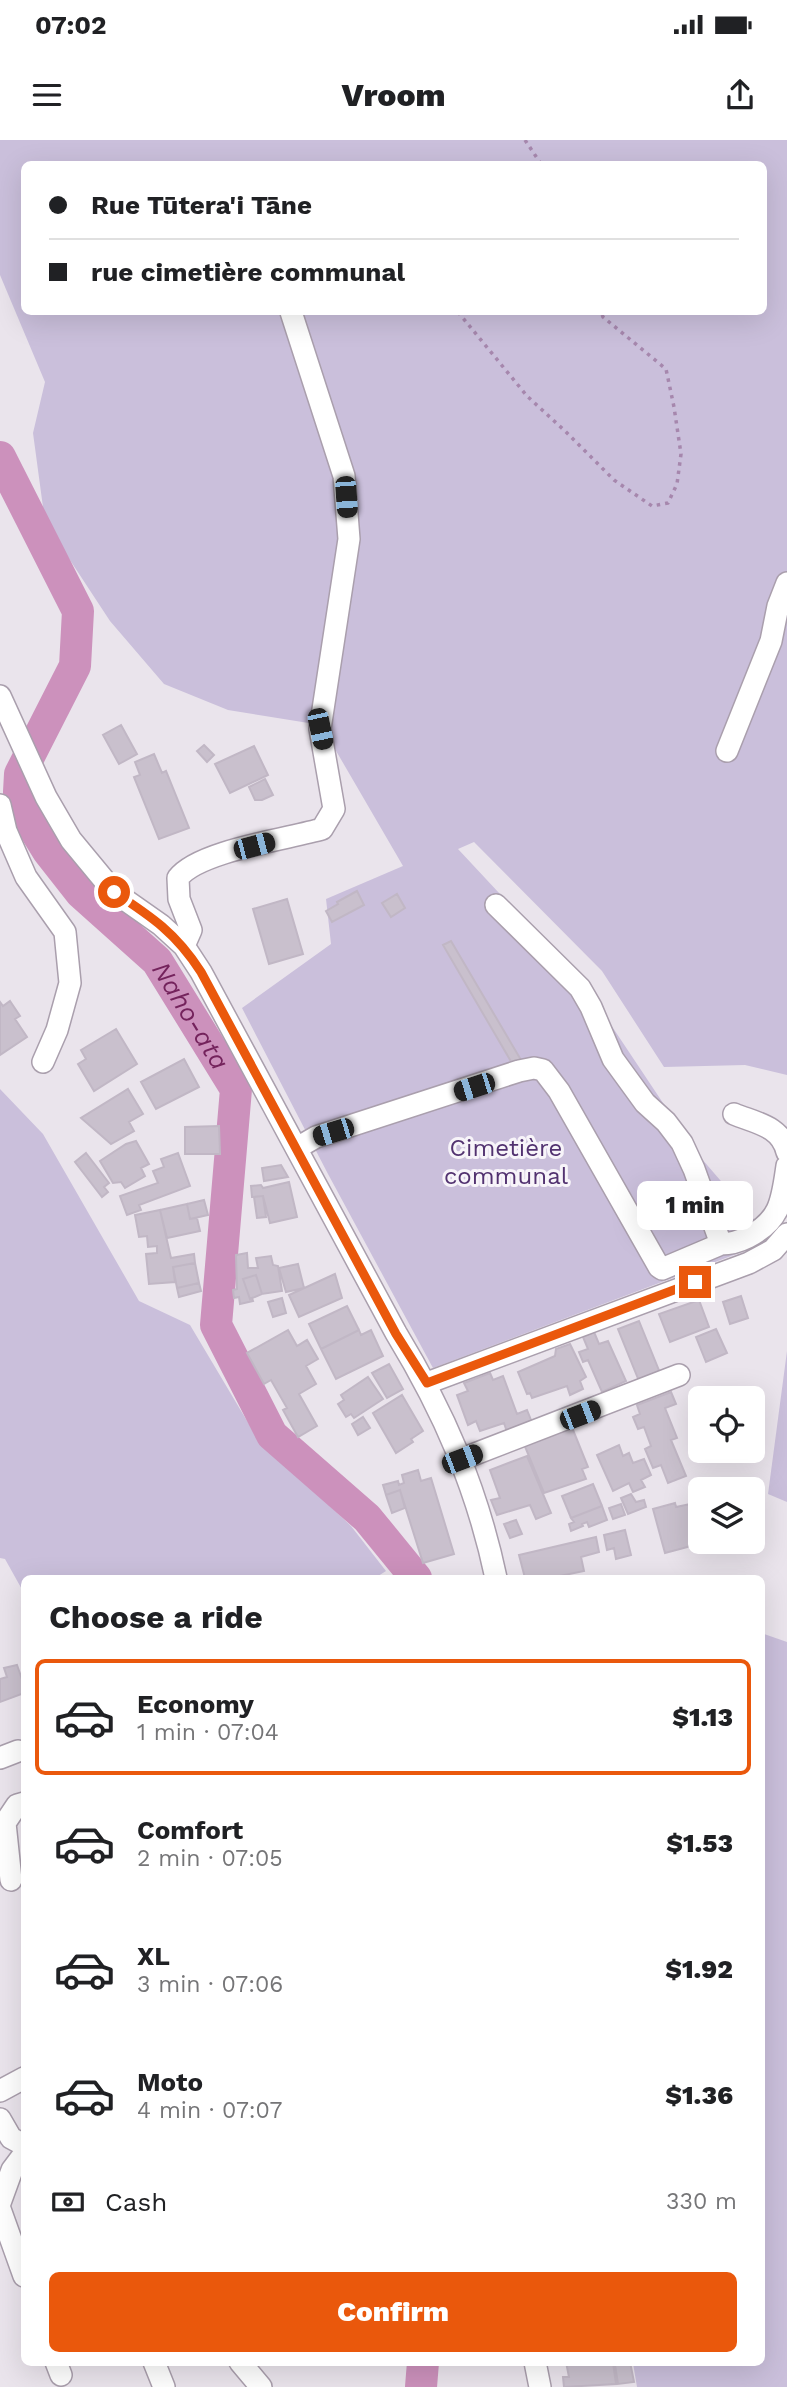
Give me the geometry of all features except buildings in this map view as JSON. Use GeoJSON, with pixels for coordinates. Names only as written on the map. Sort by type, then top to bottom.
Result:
{"type":"FeatureCollection","features":[{"type":"Feature","properties":{"kind":"street"},"geometry":{"type":"LineString","coordinates":[[184,946],[191,930],[179,899],[178,878],[183,871],[208,858],[321,829],[334,809],[320,729],[349,540],[344,476],[292,315]]}},
{"type":"Feature","properties":{"kind":"street"},"geometry":{"type":"LineString","coordinates":[[727,751],[771,641],[778,606],[787,583]]}},
{"type":"Feature","properties":{"kind":"street"},"geometry":{"type":"LineString","coordinates":[[762,663],[775,654],[787,640]]}},
{"type":"Feature","properties":{"kind":"street"},"geometry":{"type":"LineString","coordinates":[[1,700],[46,797],[71,840],[114,892],[161,925],[184,946],[229,1018],[396,1334],[427,1383],[462,1459],[476,1498],[495,1575]]}},
{"type":"Feature","properties":{"kind":"street"},"geometry":{"type":"LineString","coordinates":[[1,817],[26,877],[65,932],[70,983],[57,1030],[43,1062]]}},
{"type":"Feature","properties":{"kind":"street"},"geometry":{"type":"LineString","coordinates":[[496,905],[580,988],[592,1007],[613,1059],[645,1103],[666,1122],[682,1143],[722,1244]]}},
{"type":"Feature","properties":{"kind":"street"},"geometry":{"type":"LineString","coordinates":[[297,1148],[316,1137],[519,1071],[534,1068],[543,1070],[559,1091],[662,1269],[763,1229],[775,1217],[787,1166]]}},
{"type":"Feature","properties":{"kind":"street"},"geometry":{"type":"LineString","coordinates":[[734,1114],[783,1137],[787,1152]]}},
{"type":"Feature","properties":{"kind":"street"},"geometry":{"type":"LineString","coordinates":[[427,1383],[749,1263],[773,1250],[787,1234]]}},
{"type":"Feature","properties":{"kind":"street"},"geometry":{"type":"LineString","coordinates":[[462,1459],[679,1375]]}},
{"type":"Feature","properties":{"kind":"street"},"geometry":{"type":"LineString","coordinates":[[4,1881],[5,1823],[17,1805],[21,1804]]}},
{"type":"Feature","properties":{"kind":"street"},"geometry":{"type":"LineString","coordinates":[[0,2091],[21,2080]]}},
{"type":"Feature","properties":{"kind":"street"},"geometry":{"type":"LineString","coordinates":[[0,2119],[11,2138],[21,2143]]}},
{"type":"Feature","properties":{"kind":"street"},"geometry":{"type":"LineString","coordinates":[[0,2203],[12,2170],[21,2158]]}},
{"type":"Feature","properties":{"kind":"street"},"geometry":{"type":"LineString","coordinates":[[0,2209],[21,2268]]}},
{"type":"Feature","properties":{"kind":"street"},"geometry":{"type":"LineString","coordinates":[[155,2366],[164,2387]]}},
{"type":"Feature","properties":{"kind":"street"},"geometry":{"type":"LineString","coordinates":[[243,2366],[261,2387]]}},
{"type":"Feature","properties":{"kind":"street"},"geometry":{"type":"LineString","coordinates":[[537,2366],[540,2387]]}},
{"type":"Feature","properties":{"kind":"path"},"geometry":{"type":"LineString","coordinates":[[525,140],[539,161]]}},
{"type":"Feature","properties":{"kind":"path"},"geometry":{"type":"LineString","coordinates":[[460,315],[527,396],[614,480],[652,506],[668,503],[677,484],[681,454],[666,369],[602,315]]}},
{"type":"Feature","properties":{"kind":"green space","name":"Cimetière communal"},"geometry":{"type":"Polygon","coordinates":[[[0,140],[787,140],[787,1075],[745,1065],[664,1067],[602,971],[474,842],[458,849],[583,983],[695,1151],[758,1224],[755,1247],[433,1368],[242,1008],[331,944],[326,899],[403,866],[321,725],[228,710],[164,684],[110,621],[45,522],[33,433],[45,382],[0,275],[0,140]]]}},
{"type":"Feature","properties":{"kind":"green space"},"geometry":{"type":"Polygon","coordinates":[[[0,1089],[43,1134],[139,1301],[190,1325],[256,1436],[351,1526],[386,1571],[380,1575],[21,1575],[21,1588],[5,1559],[0,1558],[0,1089]]]}},
{"type":"Feature","properties":{"kind":"green space"},"geometry":{"type":"Polygon","coordinates":[[[787,1351],[787,1502],[768,1494],[787,1351]]]}},
{"type":"Feature","properties":{"kind":"green space"},"geometry":{"type":"Polygon","coordinates":[[[765,1634],[787,1642],[787,2387],[637,2387],[634,2366],[765,2366],[765,1634]]]}},
{"type":"Feature","properties":{"kind":"waterway","name":"Naho-ata"},"geometry":{"type":"LineString","coordinates":[[0,457],[78,611],[75,666],[20,774],[19,792],[24,812],[48,851],[81,893],[157,961],[236,1089],[216,1325],[272,1435],[367,1518],[414,1575]]}},
{"type":"Feature","properties":{"kind":"waterway","name":"Naho-ata"},"geometry":{"type":"LineString","coordinates":[[421,2387],[423,2366]]}},
{"type":"Feature","properties":{"kind":"route"},"geometry":{"type":"LineString","coordinates":[[114,892],[161,925],[184,946],[201,972],[229,1018],[396,1334],[427,1383],[695,1282]]}}]}
